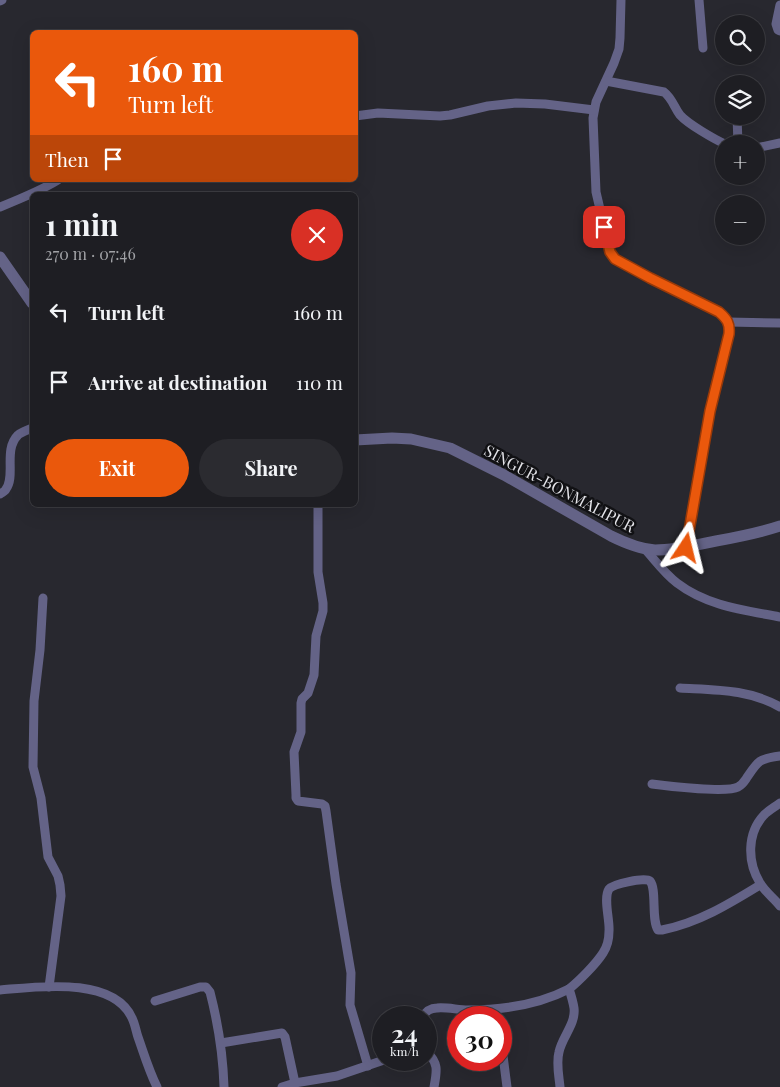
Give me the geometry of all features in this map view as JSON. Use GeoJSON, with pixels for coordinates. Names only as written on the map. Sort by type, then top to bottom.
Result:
{"type":"FeatureCollection","features":[{"type":"Feature","properties":{"kind":"street"},"geometry":{"type":"LineString","coordinates":[[621,0],[619,49],[596,102],[593,118],[596,192],[610,252],[615,259],[622,263],[719,312],[728,322],[729,334],[710,411],[686,548]]}},
{"type":"Feature","properties":{"kind":"street"},"geometry":{"type":"LineString","coordinates":[[699,0],[703,48]]}},
{"type":"Feature","properties":{"kind":"street"},"geometry":{"type":"LineString","coordinates":[[780,5],[776,24],[780,31]]}},
{"type":"Feature","properties":{"kind":"street"},"geometry":{"type":"LineString","coordinates":[[606,81],[664,92],[669,96],[680,115],[715,139]]}},
{"type":"Feature","properties":{"kind":"street"},"geometry":{"type":"LineString","coordinates":[[358,116],[378,113],[440,116],[488,106],[516,103],[545,104],[594,110]]}},
{"type":"Feature","properties":{"kind":"street"},"geometry":{"type":"LineString","coordinates":[[765,146],[780,143]]}},
{"type":"Feature","properties":{"kind":"street"},"geometry":{"type":"LineString","coordinates":[[36,192],[54,182]]}},
{"type":"Feature","properties":{"kind":"street"},"geometry":{"type":"LineString","coordinates":[[0,206],[30,195]]}},
{"type":"Feature","properties":{"kind":"street"},"geometry":{"type":"LineString","coordinates":[[0,257],[30,299]]}},
{"type":"Feature","properties":{"kind":"street"},"geometry":{"type":"LineString","coordinates":[[728,322],[780,323]]}},
{"type":"Feature","properties":{"kind":"street"},"geometry":{"type":"LineString","coordinates":[[0,494],[6,490],[9,481],[13,442],[21,433],[30,429]]}},
{"type":"Feature","properties":{"kind":"street","name":"SINGUR-BONMALIPUR"},"geometry":{"type":"LineString","coordinates":[[358,440],[412,439],[450,448],[504,474],[611,536],[627,544],[644,548],[655,550],[686,548],[780,526]]}},
{"type":"Feature","properties":{"kind":"street"},"geometry":{"type":"LineString","coordinates":[[318,507],[318,572],[323,610],[316,636],[314,675],[308,693],[301,703],[301,732],[294,752],[296,795],[298,801],[322,804],[326,811],[351,974],[350,1005],[368,1066]]}},
{"type":"Feature","properties":{"kind":"street"},"geometry":{"type":"LineString","coordinates":[[644,548],[675,582],[709,601],[729,608],[780,617]]}},
{"type":"Feature","properties":{"kind":"street"},"geometry":{"type":"LineString","coordinates":[[43,598],[40,650],[34,701],[33,768],[41,798],[48,857],[58,876],[61,896],[49,986]]}},
{"type":"Feature","properties":{"kind":"street"},"geometry":{"type":"LineString","coordinates":[[680,688],[744,693],[772,702],[780,707]]}},
{"type":"Feature","properties":{"kind":"street"},"geometry":{"type":"LineString","coordinates":[[652,784],[734,789],[743,784],[760,760],[780,756]]}},
{"type":"Feature","properties":{"kind":"street"},"geometry":{"type":"LineString","coordinates":[[780,803],[764,815],[757,824],[750,847],[752,862],[760,885],[780,906]]}},
{"type":"Feature","properties":{"kind":"street"},"geometry":{"type":"LineString","coordinates":[[512,1008],[569,989],[604,952],[608,942],[609,931],[606,899],[609,889],[614,885],[642,879],[650,882],[655,924],[658,930],[662,930],[706,916],[760,885]]}},
{"type":"Feature","properties":{"kind":"street"},"geometry":{"type":"LineString","coordinates":[[0,990],[49,986],[78,987],[110,996],[120,1003],[132,1018],[149,1068],[158,1087]]}},
{"type":"Feature","properties":{"kind":"street"},"geometry":{"type":"LineString","coordinates":[[155,1001],[200,987],[206,987],[210,992],[218,1023],[224,1087]]}},
{"type":"Feature","properties":{"kind":"street"},"geometry":{"type":"LineString","coordinates":[[560,1087],[558,1070],[559,1052],[571,1025],[574,1013],[569,989]]}},
{"type":"Feature","properties":{"kind":"street"},"geometry":{"type":"LineString","coordinates":[[221,1043],[282,1033],[289,1085],[337,1076],[372,1064]]}},
{"type":"Feature","properties":{"kind":"street"},"geometry":{"type":"LineString","coordinates":[[434,1087],[436,1071]]}},
{"type":"Feature","properties":{"kind":"street"},"geometry":{"type":"LineString","coordinates":[[506,1071],[508,1087]]}},
{"type":"Feature","properties":{"kind":"route"},"geometry":{"type":"LineString","coordinates":[[604,227],[610,252],[615,259],[719,312],[728,322],[729,334],[710,411],[686,548]]}}]}
